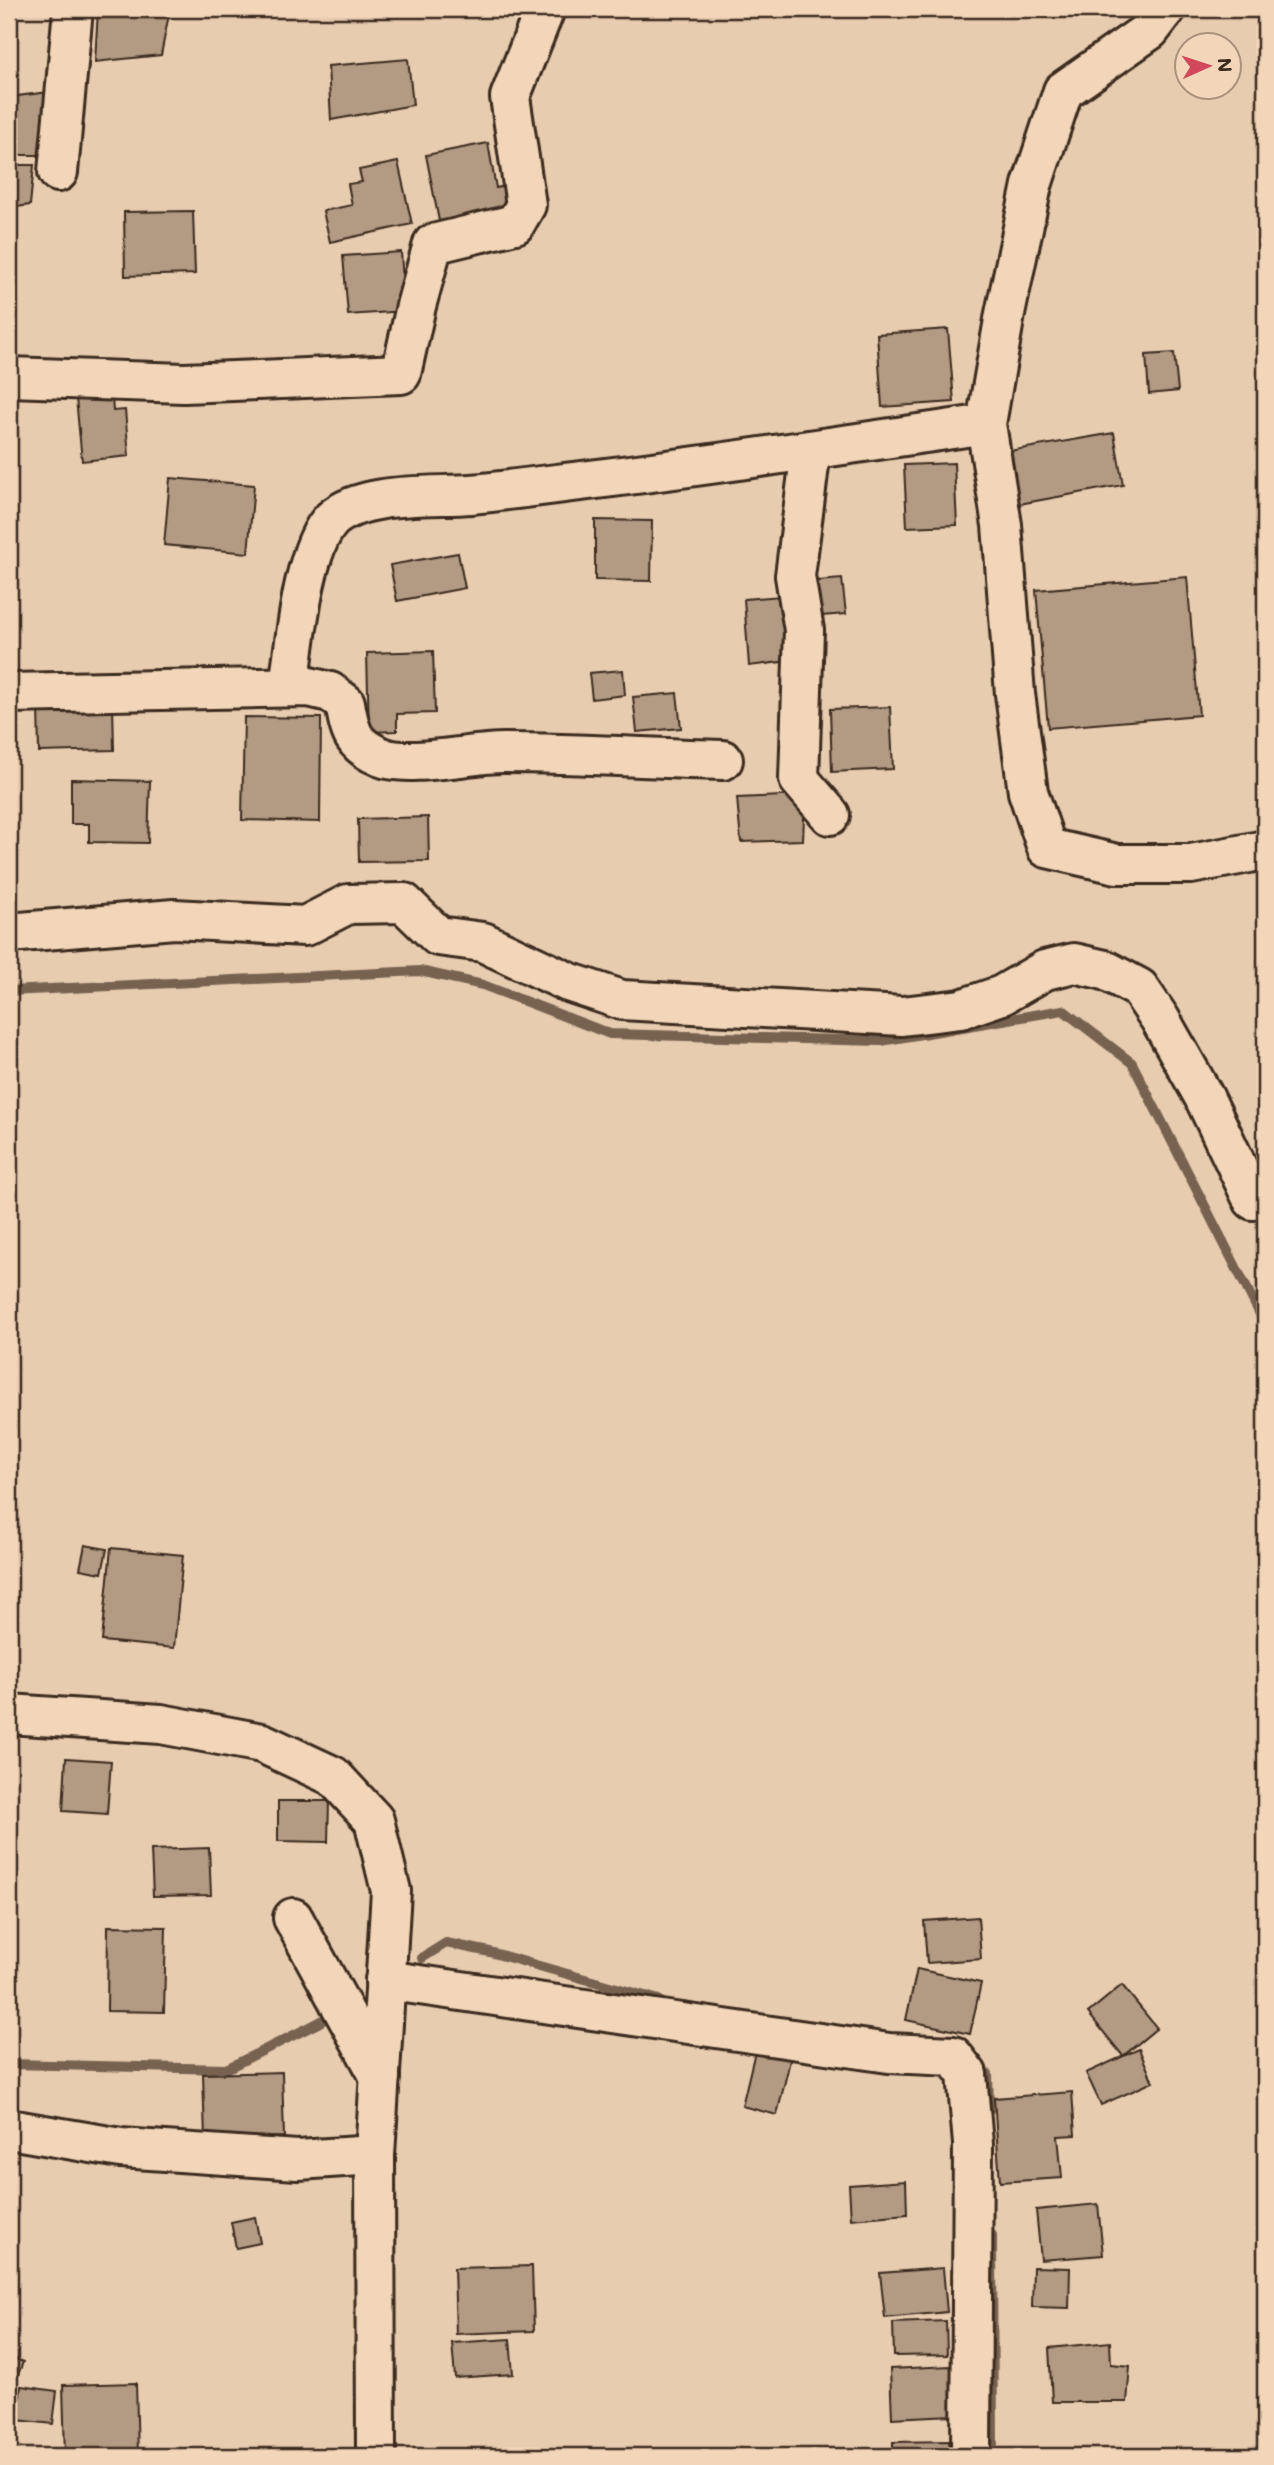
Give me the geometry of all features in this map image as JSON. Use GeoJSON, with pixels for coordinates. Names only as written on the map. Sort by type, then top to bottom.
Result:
{"type":"FeatureCollection","features":[{"type":"Feature","properties":{"kind":"street"},"geometry":{"type":"LineString","coordinates":[[58,172],[73,9]]}},
{"type":"Feature","properties":{"kind":"street"},"geometry":{"type":"LineString","coordinates":[[9,377],[184,383],[401,374],[433,244],[515,224],[526,205],[510,97],[545,9]]}},
{"type":"Feature","properties":{"kind":"street"},"geometry":{"type":"LineString","coordinates":[[1166,9],[1150,30],[1063,91],[1032,185],[1005,314],[986,424],[1002,525],[1015,694],[1028,792],[1046,848],[1117,864],[1191,864],[1265,850]]}},
{"type":"Feature","properties":{"kind":"street"},"geometry":{"type":"LineString","coordinates":[[289,687],[304,590],[316,545],[332,520],[356,504],[397,498],[498,491],[986,424]]}},
{"type":"Feature","properties":{"kind":"street"},"geometry":{"type":"LineString","coordinates":[[811,450],[795,576],[804,630],[799,779],[830,815]]}},
{"type":"Feature","properties":{"kind":"street"},"geometry":{"type":"LineString","coordinates":[[9,693],[309,687],[330,692],[345,703],[350,730],[360,747],[384,759],[412,760],[502,753],[723,760]]}},
{"type":"Feature","properties":{"kind":"street"},"geometry":{"type":"LineString","coordinates":[[9,933],[173,919],[305,926],[348,904],[404,903],[438,936],[483,942],[568,982],[622,1000],[902,1016],[961,1009],[1002,995],[1045,970],[1074,964],[1105,970],[1139,988],[1160,1019],[1204,1097],[1252,1200]]}},
{"type":"Feature","properties":{"kind":"street"},"geometry":{"type":"LineString","coordinates":[[9,1714],[161,1724],[262,1743],[332,1776],[374,1820],[391,1891],[375,2155],[376,2456]]}},
{"type":"Feature","properties":{"kind":"street"},"geometry":{"type":"LineString","coordinates":[[293,1918],[380,2077]]}},
{"type":"Feature","properties":{"kind":"street"},"geometry":{"type":"LineString","coordinates":[[385,1980],[889,2053],[953,2056],[967,2074],[973,2144],[971,2456]]}},
{"type":"Feature","properties":{"kind":"street"},"geometry":{"type":"LineString","coordinates":[[9,2129],[135,2149],[298,2160],[375,2155]]}},
{"type":"Feature","properties":{"kind":"building"},"geometry":{"type":"Polygon","coordinates":[[[98,9],[170,9],[161,55],[95,62],[98,9]]]}},
{"type":"Feature","properties":{"kind":"building"},"geometry":{"type":"Polygon","coordinates":[[[408,59],[413,105],[331,120],[328,66],[408,59]]]}},
{"type":"Feature","properties":{"kind":"building"},"geometry":{"type":"Polygon","coordinates":[[[50,92],[42,155],[9,155],[9,97],[50,92]]]}},
{"type":"Feature","properties":{"kind":"building"},"geometry":{"type":"Polygon","coordinates":[[[488,143],[496,188],[511,185],[516,206],[439,221],[426,155],[488,143]]]}},
{"type":"Feature","properties":{"kind":"building"},"geometry":{"type":"Polygon","coordinates":[[[398,162],[412,224],[330,242],[323,211],[352,205],[348,184],[362,182],[359,170],[398,162]]]}},
{"type":"Feature","properties":{"kind":"building"},"geometry":{"type":"Polygon","coordinates":[[[9,165],[34,165],[30,205],[9,208],[9,165]]]}},
{"type":"Feature","properties":{"kind":"building"},"geometry":{"type":"Polygon","coordinates":[[[193,211],[195,274],[125,276],[124,212],[193,211]]]}},
{"type":"Feature","properties":{"kind":"building"},"geometry":{"type":"Polygon","coordinates":[[[401,252],[405,311],[348,315],[343,256],[401,252]]]}},
{"type":"Feature","properties":{"kind":"building"},"geometry":{"type":"Polygon","coordinates":[[[948,329],[954,402],[882,407],[877,334],[948,329]]]}},
{"type":"Feature","properties":{"kind":"building"},"geometry":{"type":"Polygon","coordinates":[[[1174,353],[1178,391],[1149,394],[1146,355],[1174,353]]]}},
{"type":"Feature","properties":{"kind":"building"},"geometry":{"type":"Polygon","coordinates":[[[111,385],[113,411],[125,410],[129,456],[82,461],[75,388],[111,385]]]}},
{"type":"Feature","properties":{"kind":"building"},"geometry":{"type":"Polygon","coordinates":[[[1114,433],[1123,485],[1019,504],[1009,451],[1114,433]]]}},
{"type":"Feature","properties":{"kind":"building"},"geometry":{"type":"Polygon","coordinates":[[[954,463],[957,525],[907,527],[904,465],[954,463]]]}},
{"type":"Feature","properties":{"kind":"building"},"geometry":{"type":"Polygon","coordinates":[[[170,478],[254,485],[248,553],[164,545],[170,478]]]}},
{"type":"Feature","properties":{"kind":"building"},"geometry":{"type":"Polygon","coordinates":[[[595,520],[652,521],[651,581],[595,580],[595,520]]]}},
{"type":"Feature","properties":{"kind":"building"},"geometry":{"type":"Polygon","coordinates":[[[458,553],[465,588],[397,601],[390,565],[458,553]]]}},
{"type":"Feature","properties":{"kind":"building"},"geometry":{"type":"Polygon","coordinates":[[[1187,577],[1199,715],[1048,728],[1036,590],[1187,577]]]}},
{"type":"Feature","properties":{"kind":"building"},"geometry":{"type":"Polygon","coordinates":[[[842,579],[846,614],[809,617],[806,582],[842,579]]]}},
{"type":"Feature","properties":{"kind":"building"},"geometry":{"type":"Polygon","coordinates":[[[794,595],[797,660],[749,666],[744,599],[794,595]]]}},
{"type":"Feature","properties":{"kind":"building"},"geometry":{"type":"Polygon","coordinates":[[[433,651],[435,713],[397,714],[397,731],[369,732],[367,653],[433,651]]]}},
{"type":"Feature","properties":{"kind":"building"},"geometry":{"type":"Polygon","coordinates":[[[623,670],[625,695],[592,699],[589,673],[623,670]]]}},
{"type":"Feature","properties":{"kind":"building"},"geometry":{"type":"Polygon","coordinates":[[[677,693],[681,728],[637,732],[633,697],[677,693]]]}},
{"type":"Feature","properties":{"kind":"building"},"geometry":{"type":"Polygon","coordinates":[[[113,703],[114,750],[39,752],[38,705],[113,703]]]}},
{"type":"Feature","properties":{"kind":"building"},"geometry":{"type":"Polygon","coordinates":[[[890,707],[893,769],[832,772],[830,709],[890,707]]]}},
{"type":"Feature","properties":{"kind":"building"},"geometry":{"type":"Polygon","coordinates":[[[244,717],[321,718],[320,822],[242,820],[244,717]]]}},
{"type":"Feature","properties":{"kind":"building"},"geometry":{"type":"Polygon","coordinates":[[[71,779],[150,781],[148,843],[89,842],[89,824],[71,824],[71,779]]]}},
{"type":"Feature","properties":{"kind":"building"},"geometry":{"type":"Polygon","coordinates":[[[805,795],[803,840],[741,842],[737,798],[805,795]]]}},
{"type":"Feature","properties":{"kind":"building"},"geometry":{"type":"Polygon","coordinates":[[[428,817],[429,861],[359,862],[358,819],[428,817]]]}},
{"type":"Feature","properties":{"kind":"building"},"geometry":{"type":"Polygon","coordinates":[[[85,1545],[107,1549],[102,1573],[80,1569],[85,1545]]]}},
{"type":"Feature","properties":{"kind":"building"},"geometry":{"type":"Polygon","coordinates":[[[111,1548],[183,1555],[174,1648],[102,1641],[111,1548]]]}},
{"type":"Feature","properties":{"kind":"building"},"geometry":{"type":"Polygon","coordinates":[[[66,1758],[111,1761],[107,1814],[63,1811],[66,1758]]]}},
{"type":"Feature","properties":{"kind":"building"},"geometry":{"type":"Polygon","coordinates":[[[278,1801],[329,1801],[328,1842],[278,1841],[278,1801]]]}},
{"type":"Feature","properties":{"kind":"building"},"geometry":{"type":"Polygon","coordinates":[[[209,1848],[211,1895],[153,1896],[151,1850],[209,1848]]]}},
{"type":"Feature","properties":{"kind":"building"},"geometry":{"type":"Polygon","coordinates":[[[978,1917],[981,1959],[927,1963],[924,1921],[978,1917]]]}},
{"type":"Feature","properties":{"kind":"building"},"geometry":{"type":"Polygon","coordinates":[[[108,1926],[166,1927],[164,2012],[107,2011],[108,1926]]]}},
{"type":"Feature","properties":{"kind":"building"},"geometry":{"type":"Polygon","coordinates":[[[917,1969],[981,1983],[970,2034],[906,2020],[917,1969]]]}},
{"type":"Feature","properties":{"kind":"building"},"geometry":{"type":"Polygon","coordinates":[[[1122,1985],[1157,2028],[1123,2056],[1088,2013],[1122,1985]]]}},
{"type":"Feature","properties":{"kind":"building"},"geometry":{"type":"Polygon","coordinates":[[[757,2043],[792,2052],[777,2115],[742,2106],[757,2043]]]}},
{"type":"Feature","properties":{"kind":"building"},"geometry":{"type":"Polygon","coordinates":[[[1139,2049],[1153,2082],[1101,2105],[1086,2073],[1139,2049]]]}},
{"type":"Feature","properties":{"kind":"building"},"geometry":{"type":"Polygon","coordinates":[[[282,2072],[284,2137],[205,2139],[203,2074],[282,2072]]]}},
{"type":"Feature","properties":{"kind":"building"},"geometry":{"type":"Polygon","coordinates":[[[1072,2092],[1075,2135],[1058,2136],[1062,2178],[1000,2182],[994,2098],[1072,2092]]]}},
{"type":"Feature","properties":{"kind":"building"},"geometry":{"type":"Polygon","coordinates":[[[906,2181],[907,2214],[851,2219],[849,2185],[906,2181]]]}},
{"type":"Feature","properties":{"kind":"building"},"geometry":{"type":"Polygon","coordinates":[[[1098,2204],[1103,2255],[1041,2260],[1036,2210],[1098,2204]]]}},
{"type":"Feature","properties":{"kind":"building"},"geometry":{"type":"Polygon","coordinates":[[[255,2217],[260,2243],[236,2248],[231,2222],[255,2217]]]}},
{"type":"Feature","properties":{"kind":"building"},"geometry":{"type":"Polygon","coordinates":[[[532,2266],[534,2331],[456,2334],[454,2268],[532,2266]]]}},
{"type":"Feature","properties":{"kind":"building"},"geometry":{"type":"Polygon","coordinates":[[[1033,2267],[1070,2268],[1069,2308],[1032,2307],[1033,2267]]]}},
{"type":"Feature","properties":{"kind":"building"},"geometry":{"type":"Polygon","coordinates":[[[943,2268],[947,2312],[885,2318],[880,2273],[943,2268]]]}},
{"type":"Feature","properties":{"kind":"building"},"geometry":{"type":"Polygon","coordinates":[[[946,2321],[947,2355],[894,2356],[893,2323],[946,2321]]]}},
{"type":"Feature","properties":{"kind":"building"},"geometry":{"type":"Polygon","coordinates":[[[510,2339],[513,2374],[455,2378],[452,2343],[510,2339]]]}},
{"type":"Feature","properties":{"kind":"building"},"geometry":{"type":"Polygon","coordinates":[[[1110,2342],[1111,2364],[1130,2366],[1127,2402],[1052,2402],[1049,2348],[1110,2342]]]}},
{"type":"Feature","properties":{"kind":"building"},"geometry":{"type":"Polygon","coordinates":[[[9,2356],[23,2362],[9,2398],[9,2356]]]}},
{"type":"Feature","properties":{"kind":"building"},"geometry":{"type":"Polygon","coordinates":[[[951,2366],[953,2415],[892,2418],[890,2369],[951,2366]]]}},
{"type":"Feature","properties":{"kind":"building"},"geometry":{"type":"Polygon","coordinates":[[[136,2383],[138,2456],[65,2456],[63,2385],[136,2383]]]}},
{"type":"Feature","properties":{"kind":"building"},"geometry":{"type":"Polygon","coordinates":[[[21,2386],[57,2391],[53,2424],[17,2420],[21,2386]]]}},
{"type":"Feature","properties":{"kind":"building"},"geometry":{"type":"Polygon","coordinates":[[[949,2441],[950,2456],[893,2456],[893,2442],[949,2441]]]}},
{"type":"Feature","properties":{"kind":"building"},"geometry":{"type":"Polygon","coordinates":[[[315,2450],[315,2456],[274,2456],[274,2452],[315,2450]]]}},
{"type":"Feature","properties":{"kind":"waterway"},"geometry":{"type":"LineString","coordinates":[[9,991],[420,971],[483,985],[610,1034],[881,1041],[1063,1010],[1132,1063],[1265,1324]]}},
{"type":"Feature","properties":{"kind":"waterway"},"geometry":{"type":"LineString","coordinates":[[422,1958],[446,1943],[490,1952],[659,2000]]}},
{"type":"Feature","properties":{"kind":"waterway"},"geometry":{"type":"LineString","coordinates":[[9,2064],[226,2069],[336,2012]]}},
{"type":"Feature","properties":{"kind":"waterway"},"geometry":{"type":"LineString","coordinates":[[988,2074],[989,2110]]}},
{"type":"Feature","properties":{"kind":"waterway"},"geometry":{"type":"LineString","coordinates":[[992,2235],[993,2456]]}}]}
